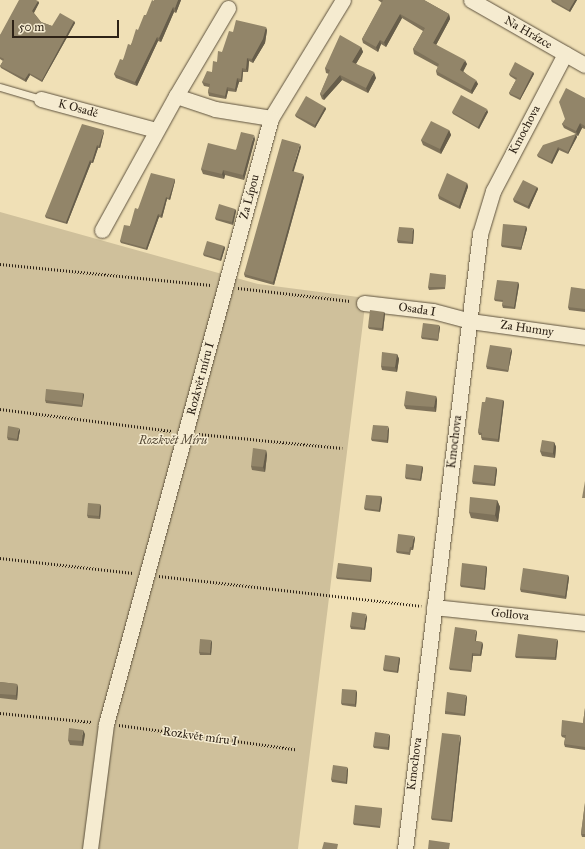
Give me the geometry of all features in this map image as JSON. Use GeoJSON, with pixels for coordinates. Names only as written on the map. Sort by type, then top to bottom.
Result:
{"type":"FeatureCollection","features":[{"type":"Feature","properties":{"kind":"street","name":"Za Lípou"},"geometry":{"type":"LineString","coordinates":[[228,281],[271,118],[343,0]]}},
{"type":"Feature","properties":{"kind":"street","name":"Na Hrázce"},"geometry":{"type":"LineString","coordinates":[[471,0],[585,65]]}},
{"type":"Feature","properties":{"kind":"street"},"geometry":{"type":"LineString","coordinates":[[102,230],[156,130],[228,8]]}},
{"type":"Feature","properties":{"kind":"street","name":"Kmochova"},"geometry":{"type":"LineString","coordinates":[[405,849],[434,607],[486,207],[565,54]]}},
{"type":"Feature","properties":{"kind":"street"},"geometry":{"type":"LineString","coordinates":[[176,96],[215,109],[271,118]]}},
{"type":"Feature","properties":{"kind":"street","name":"K Osadě"},"geometry":{"type":"LineString","coordinates":[[41,99],[156,130]]}},
{"type":"Feature","properties":{"kind":"street","name":"Rozkvět míru I"},"geometry":{"type":"LineString","coordinates":[[90,849],[106,724],[228,281]]}},
{"type":"Feature","properties":{"kind":"street","name":"Osada I"},"geometry":{"type":"LineString","coordinates":[[364,303],[433,311],[470,322]]}},
{"type":"Feature","properties":{"kind":"street","name":"Za Humny"},"geometry":{"type":"LineString","coordinates":[[470,322],[585,337]]}},
{"type":"Feature","properties":{"kind":"street","name":"Gollova"},"geometry":{"type":"LineString","coordinates":[[434,607],[585,623]]}},
{"type":"Feature","properties":{"kind":"lane","name":"K Osadě"},"geometry":{"type":"LineString","coordinates":[[0,87],[41,99]]}},
{"type":"Feature","properties":{"kind":"path"},"geometry":{"type":"LineString","coordinates":[[0,264],[228,281],[364,303]]}},
{"type":"Feature","properties":{"kind":"path"},"geometry":{"type":"LineString","coordinates":[[0,558],[434,607]]}},
{"type":"Feature","properties":{"kind":"path","name":"Rozkvět míru I"},"geometry":{"type":"LineString","coordinates":[[0,713],[106,724],[295,749]]}},
{"type":"Feature","properties":{"kind":"green space","name":"Rozkvět Míru"},"geometry":{"type":"Polygon","coordinates":[[[0,212],[258,284],[366,298],[298,849],[0,849],[0,212]]]}},
{"type":"Feature","properties":{"kind":"building"},"geometry":{"type":"Polygon","coordinates":[[[19,0],[38,1],[32,11],[41,22],[52,26],[60,13],[74,21],[42,80],[29,73],[25,79],[0,66],[4,59],[0,57],[0,35],[19,0]]]}},
{"type":"Feature","properties":{"kind":"building"},"geometry":{"type":"Polygon","coordinates":[[[152,0],[178,0],[175,8],[173,7],[159,38],[157,37],[135,82],[114,74],[120,59],[123,60],[128,44],[131,45],[136,29],[138,30],[152,0]]]}},
{"type":"Feature","properties":{"kind":"building"},"geometry":{"type":"Polygon","coordinates":[[[383,0],[424,0],[449,14],[433,43],[465,60],[460,70],[476,80],[471,90],[436,71],[439,64],[413,49],[425,28],[400,14],[384,42],[380,40],[376,47],[362,39],[383,0]]]}},
{"type":"Feature","properties":{"kind":"building"},"geometry":{"type":"Polygon","coordinates":[[[552,0],[575,0],[569,10],[552,0]]]}},
{"type":"Feature","properties":{"kind":"building"},"geometry":{"type":"Polygon","coordinates":[[[236,20],[266,27],[263,39],[252,59],[247,58],[246,69],[242,68],[241,79],[237,78],[235,89],[227,87],[225,96],[208,92],[210,84],[202,82],[207,71],[212,72],[213,61],[217,62],[218,51],[222,52],[229,31],[233,32],[236,20]]]}},
{"type":"Feature","properties":{"kind":"building"},"geometry":{"type":"Polygon","coordinates":[[[340,35],[361,47],[352,62],[374,72],[366,88],[340,75],[323,95],[320,94],[330,70],[325,68],[340,35]]]}},
{"type":"Feature","properties":{"kind":"building"},"geometry":{"type":"Polygon","coordinates":[[[515,62],[533,72],[520,98],[509,93],[517,78],[509,74],[515,62]]]}},
{"type":"Feature","properties":{"kind":"building"},"geometry":{"type":"Polygon","coordinates":[[[566,88],[585,98],[585,126],[580,123],[576,131],[562,124],[565,119],[559,102],[566,88]]]}},
{"type":"Feature","properties":{"kind":"building"},"geometry":{"type":"Polygon","coordinates":[[[461,95],[487,109],[478,127],[452,112],[461,95]]]}},
{"type":"Feature","properties":{"kind":"building"},"geometry":{"type":"Polygon","coordinates":[[[306,96],[325,107],[315,125],[295,115],[306,96]]]}},
{"type":"Feature","properties":{"kind":"building"},"geometry":{"type":"Polygon","coordinates":[[[431,121],[449,130],[440,149],[421,140],[431,121]]]}},
{"type":"Feature","properties":{"kind":"building"},"geometry":{"type":"Polygon","coordinates":[[[82,124],[104,130],[92,161],[90,160],[66,222],[45,216],[82,124]]]}},
{"type":"Feature","properties":{"kind":"building"},"geometry":{"type":"Polygon","coordinates":[[[241,132],[254,135],[243,175],[223,170],[222,174],[201,169],[208,143],[236,150],[241,132]]]}},
{"type":"Feature","properties":{"kind":"building"},"geometry":{"type":"Polygon","coordinates":[[[576,134],[568,152],[558,147],[551,162],[537,155],[543,145],[576,134]]]}},
{"type":"Feature","properties":{"kind":"building"},"geometry":{"type":"Polygon","coordinates":[[[282,139],[300,144],[292,171],[303,174],[273,282],[244,274],[282,139]]]}},
{"type":"Feature","properties":{"kind":"building"},"geometry":{"type":"Polygon","coordinates":[[[151,173],[175,179],[169,198],[166,197],[161,215],[158,214],[146,248],[120,241],[124,225],[130,226],[135,208],[138,209],[151,173]]]}},
{"type":"Feature","properties":{"kind":"building"},"geometry":{"type":"Polygon","coordinates":[[[447,173],[467,183],[459,206],[438,195],[447,173]]]}},
{"type":"Feature","properties":{"kind":"building"},"geometry":{"type":"Polygon","coordinates":[[[523,180],[537,187],[528,206],[513,199],[523,180]]]}},
{"type":"Feature","properties":{"kind":"building"},"geometry":{"type":"Polygon","coordinates":[[[219,204],[235,209],[232,222],[215,218],[219,204]]]}},
{"type":"Feature","properties":{"kind":"building"},"geometry":{"type":"Polygon","coordinates":[[[503,224],[526,226],[521,247],[501,245],[503,224]]]}},
{"type":"Feature","properties":{"kind":"building"},"geometry":{"type":"Polygon","coordinates":[[[399,227],[413,228],[412,242],[397,240],[399,227]]]}},
{"type":"Feature","properties":{"kind":"building"},"geometry":{"type":"Polygon","coordinates":[[[207,241],[224,246],[220,259],[203,254],[207,241]]]}},
{"type":"Feature","properties":{"kind":"building"},"geometry":{"type":"Polygon","coordinates":[[[430,273],[446,275],[445,287],[428,287],[430,273]]]}},
{"type":"Feature","properties":{"kind":"building"},"geometry":{"type":"Polygon","coordinates":[[[497,280],[518,282],[514,307],[502,305],[503,300],[494,299],[497,280]]]}},
{"type":"Feature","properties":{"kind":"building"},"geometry":{"type":"Polygon","coordinates":[[[571,287],[585,289],[585,309],[568,307],[571,287]]]}},
{"type":"Feature","properties":{"kind":"building"},"geometry":{"type":"Polygon","coordinates":[[[370,310],[384,312],[382,328],[368,327],[370,310]]]}},
{"type":"Feature","properties":{"kind":"building"},"geometry":{"type":"Polygon","coordinates":[[[423,323],[439,325],[438,339],[421,337],[423,323]]]}},
{"type":"Feature","properties":{"kind":"building"},"geometry":{"type":"Polygon","coordinates":[[[490,345],[511,348],[508,370],[486,366],[490,345]]]}},
{"type":"Feature","properties":{"kind":"building"},"geometry":{"type":"Polygon","coordinates":[[[382,352],[397,354],[395,367],[381,366],[382,352]]]}},
{"type":"Feature","properties":{"kind":"building"},"geometry":{"type":"Polygon","coordinates":[[[46,389],[83,393],[82,405],[45,400],[46,389]]]}},
{"type":"Feature","properties":{"kind":"building"},"geometry":{"type":"Polygon","coordinates":[[[406,391],[436,396],[434,407],[404,405],[406,391]]]}},
{"type":"Feature","properties":{"kind":"building"},"geometry":{"type":"Polygon","coordinates":[[[486,397],[503,400],[498,439],[481,437],[482,433],[478,432],[482,402],[485,402],[486,397]]]}},
{"type":"Feature","properties":{"kind":"building"},"geometry":{"type":"Polygon","coordinates":[[[373,425],[388,426],[387,440],[371,439],[373,425]]]}},
{"type":"Feature","properties":{"kind":"building"},"geometry":{"type":"Polygon","coordinates":[[[8,426],[19,428],[17,439],[7,437],[8,426]]]}},
{"type":"Feature","properties":{"kind":"building"},"geometry":{"type":"Polygon","coordinates":[[[542,440],[554,442],[553,453],[540,451],[542,440]]]}},
{"type":"Feature","properties":{"kind":"building"},"geometry":{"type":"Polygon","coordinates":[[[253,448],[266,450],[263,467],[251,466],[253,448]]]}},
{"type":"Feature","properties":{"kind":"building"},"geometry":{"type":"Polygon","coordinates":[[[406,464],[422,466],[420,479],[405,477],[406,464]]]}},
{"type":"Feature","properties":{"kind":"building"},"geometry":{"type":"Polygon","coordinates":[[[474,465],[496,467],[494,484],[472,481],[474,465]]]}},
{"type":"Feature","properties":{"kind":"building"},"geometry":{"type":"Polygon","coordinates":[[[585,481],[585,498],[582,498],[585,481]]]}},
{"type":"Feature","properties":{"kind":"building"},"geometry":{"type":"Polygon","coordinates":[[[366,495],[381,496],[379,510],[364,508],[366,495]]]}},
{"type":"Feature","properties":{"kind":"building"},"geometry":{"type":"Polygon","coordinates":[[[470,497],[497,500],[495,515],[469,512],[470,497]]]}},
{"type":"Feature","properties":{"kind":"building"},"geometry":{"type":"Polygon","coordinates":[[[88,503],[100,504],[99,516],[87,515],[88,503]]]}},
{"type":"Feature","properties":{"kind":"building"},"geometry":{"type":"Polygon","coordinates":[[[398,534],[414,536],[412,547],[410,547],[409,552],[396,551],[398,534]]]}},
{"type":"Feature","properties":{"kind":"building"},"geometry":{"type":"Polygon","coordinates":[[[338,563],[371,567],[370,580],[336,577],[338,563]]]}},
{"type":"Feature","properties":{"kind":"building"},"geometry":{"type":"Polygon","coordinates":[[[462,563],[486,566],[484,588],[460,585],[462,563]]]}},
{"type":"Feature","properties":{"kind":"building"},"geometry":{"type":"Polygon","coordinates":[[[523,568],[568,575],[565,596],[520,589],[523,568]]]}},
{"type":"Feature","properties":{"kind":"building"},"geometry":{"type":"Polygon","coordinates":[[[352,612],[366,614],[364,628],[350,626],[352,612]]]}},
{"type":"Feature","properties":{"kind":"building"},"geometry":{"type":"Polygon","coordinates":[[[455,627],[476,630],[475,641],[482,642],[480,654],[472,653],[471,670],[449,668],[455,627]]]}},
{"type":"Feature","properties":{"kind":"building"},"geometry":{"type":"Polygon","coordinates":[[[518,634],[557,639],[555,657],[515,656],[518,634]]]}},
{"type":"Feature","properties":{"kind":"building"},"geometry":{"type":"Polygon","coordinates":[[[200,639],[211,640],[210,653],[199,652],[200,639]]]}},
{"type":"Feature","properties":{"kind":"building"},"geometry":{"type":"Polygon","coordinates":[[[385,655],[399,657],[397,671],[383,669],[385,655]]]}},
{"type":"Feature","properties":{"kind":"building"},"geometry":{"type":"Polygon","coordinates":[[[0,682],[17,684],[16,695],[0,694],[0,682]]]}},
{"type":"Feature","properties":{"kind":"building"},"geometry":{"type":"Polygon","coordinates":[[[342,689],[356,690],[355,704],[341,703],[342,689]]]}},
{"type":"Feature","properties":{"kind":"building"},"geometry":{"type":"Polygon","coordinates":[[[447,692],[466,695],[464,714],[445,711],[447,692]]]}},
{"type":"Feature","properties":{"kind":"building"},"geometry":{"type":"Polygon","coordinates":[[[585,708],[585,747],[564,744],[566,735],[561,735],[562,720],[583,723],[585,708]]]}},
{"type":"Feature","properties":{"kind":"building"},"geometry":{"type":"Polygon","coordinates":[[[69,728],[83,730],[82,741],[68,740],[69,728]]]}},
{"type":"Feature","properties":{"kind":"building"},"geometry":{"type":"Polygon","coordinates":[[[375,732],[389,734],[388,747],[373,746],[375,732]]]}},
{"type":"Feature","properties":{"kind":"building"},"geometry":{"type":"Polygon","coordinates":[[[442,733],[460,735],[451,820],[431,818],[442,733]]]}},
{"type":"Feature","properties":{"kind":"building"},"geometry":{"type":"Polygon","coordinates":[[[333,765],[347,767],[346,782],[331,779],[333,765]]]}},
{"type":"Feature","properties":{"kind":"building"},"geometry":{"type":"Polygon","coordinates":[[[585,803],[585,834],[581,834],[585,803]]]}},
{"type":"Feature","properties":{"kind":"building"},"geometry":{"type":"Polygon","coordinates":[[[355,805],[382,808],[380,826],[353,823],[355,805]]]}},
{"type":"Feature","properties":{"kind":"building"},"geometry":{"type":"Polygon","coordinates":[[[429,840],[450,843],[449,849],[428,849],[429,840]]]}},
{"type":"Feature","properties":{"kind":"building"},"geometry":{"type":"Polygon","coordinates":[[[324,842],[338,844],[337,849],[322,849],[324,842]]]}}]}
